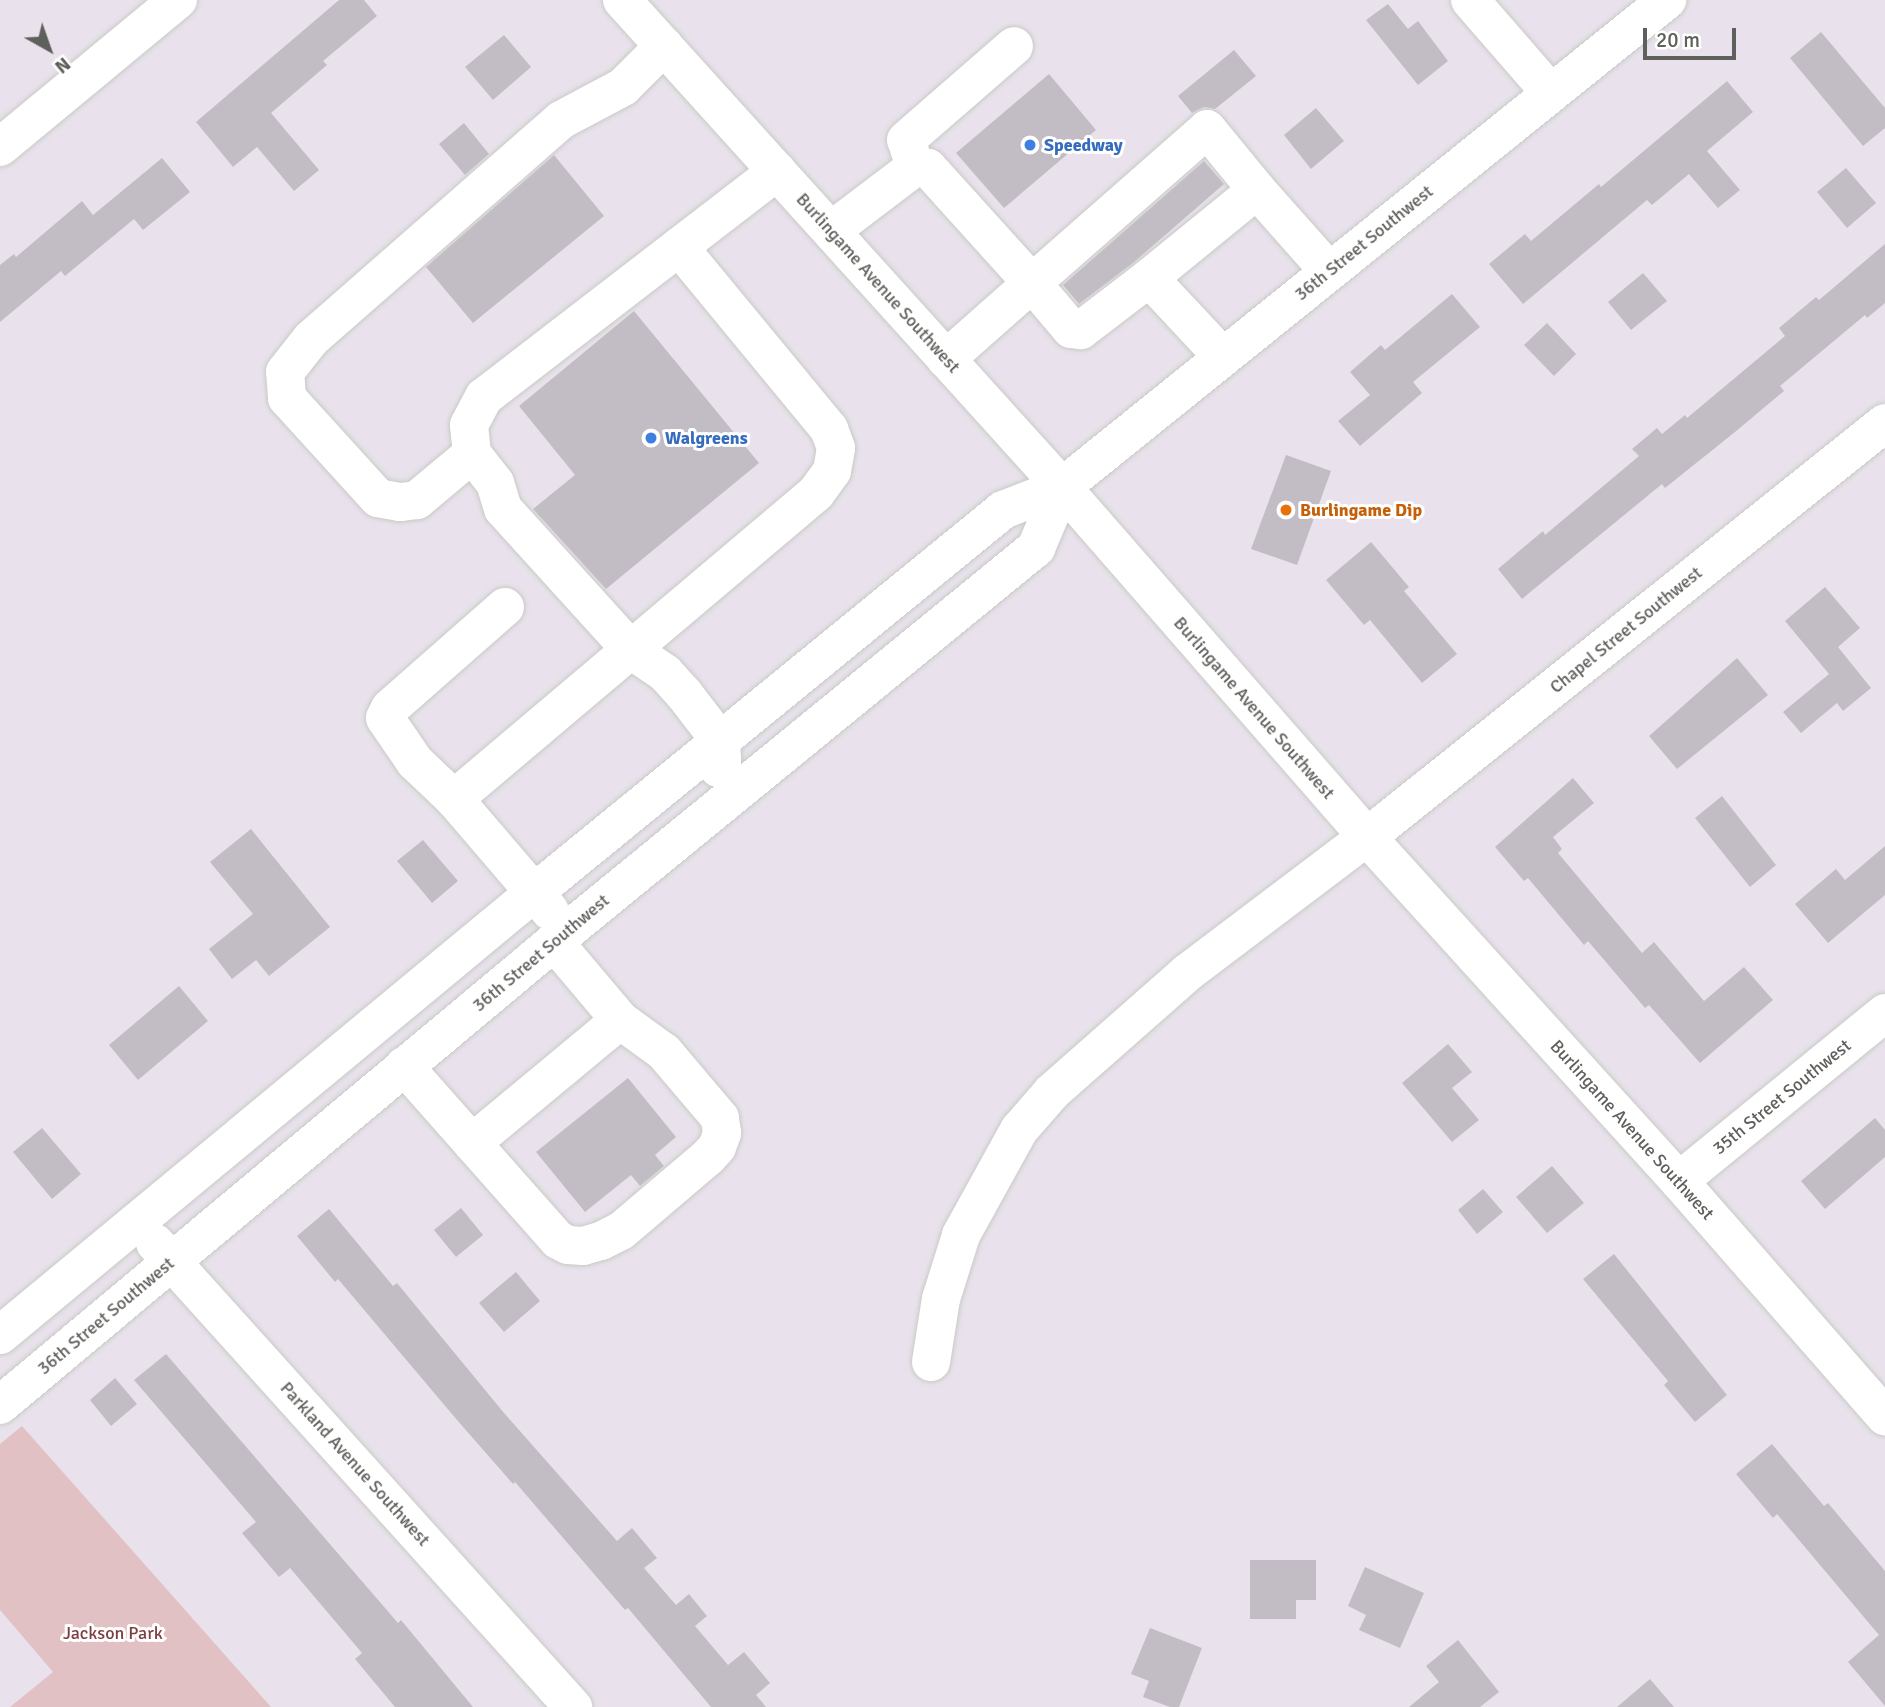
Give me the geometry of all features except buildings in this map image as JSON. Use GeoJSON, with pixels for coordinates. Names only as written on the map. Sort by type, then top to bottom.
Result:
{"type":"FeatureCollection","features":[{"type":"Feature","properties":{"kind":"street"},"geometry":{"type":"LineString","coordinates":[[0,147],[177,0]]}},
{"type":"Feature","properties":{"kind":"street","name":"Burlingame Avenue Southwest"},"geometry":{"type":"LineString","coordinates":[[622,0],[1062,487],[1367,837],[1679,1181],[1885,1416]]}},
{"type":"Feature","properties":{"kind":"street"},"geometry":{"type":"LineString","coordinates":[[1470,0],[1550,92]]}},
{"type":"Feature","properties":{"kind":"street","name":"36th Street Southwest"},"geometry":{"type":"LineString","coordinates":[[0,1335],[535,892],[1003,510],[1062,487],[1667,0]]}},
{"type":"Feature","properties":{"kind":"street"},"geometry":{"type":"LineString","coordinates":[[472,454],[416,500],[400,502],[378,498],[286,398],[285,372],[310,339],[550,129],[623,87],[664,46]]}},
{"type":"Feature","properties":{"kind":"street"},"geometry":{"type":"LineString","coordinates":[[915,167],[906,140],[1014,46]]}},
{"type":"Feature","properties":{"kind":"street"},"geometry":{"type":"LineString","coordinates":[[946,359],[1165,162],[1207,129],[1329,271]]}},
{"type":"Feature","properties":{"kind":"street"},"geometry":{"type":"LineString","coordinates":[[832,230],[915,167],[928,168],[1071,329],[1081,330],[1257,190]]}},
{"type":"Feature","properties":{"kind":"street"},"geometry":{"type":"LineString","coordinates":[[635,876],[670,824],[699,796],[716,774],[722,760],[721,742],[665,673],[631,650],[503,509],[495,483],[472,454],[470,425],[484,397],[777,171]]}},
{"type":"Feature","properties":{"kind":"street"},"geometry":{"type":"LineString","coordinates":[[454,799],[816,493],[832,471],[836,448],[830,429],[679,247]]}},
{"type":"Feature","properties":{"kind":"street"},"geometry":{"type":"LineString","coordinates":[[1149,278],[1223,357]]}},
{"type":"Feature","properties":{"kind":"street","name":"Chapel Street Southwest"},"geometry":{"type":"LineString","coordinates":[[931,1362],[941,1298],[961,1235],[1019,1130],[1052,1092],[1187,973],[1367,837],[1885,423]]}},
{"type":"Feature","properties":{"kind":"street","name":"36th Street Southwest"},"geometry":{"type":"LineString","coordinates":[[0,1405],[404,1066],[1036,548],[1062,487]]}},
{"type":"Feature","properties":{"kind":"street"},"geometry":{"type":"LineString","coordinates":[[404,1066],[558,1240],[568,1245],[601,1241],[631,1223],[708,1157],[717,1147],[722,1133],[720,1118],[664,1052],[620,1020],[560,937],[535,892],[454,799],[415,762],[385,718],[390,708],[505,607]]}},
{"type":"Feature","properties":{"kind":"street","name":"35th Street Southwest"},"geometry":{"type":"LineString","coordinates":[[1679,1181],[1885,1013]]}},
{"type":"Feature","properties":{"kind":"street"},"geometry":{"type":"LineString","coordinates":[[472,1143],[620,1020]]}},
{"type":"Feature","properties":{"kind":"street","name":"Parkland Avenue Southwest"},"geometry":{"type":"LineString","coordinates":[[136,1223],[573,1707]]}},
{"type":"Feature","properties":{"kind":"green space","name":"Jackson Park"},"geometry":{"type":"Polygon","coordinates":[[[22,1426],[271,1707],[10,1707],[53,1672],[0,1610],[0,1444],[22,1426]]]}},
{"type":"Feature","properties":{"kind":"place","name":"Speedway"},"geometry":{"type":"Point","coordinates":[1030,145]}},
{"type":"Feature","properties":{"kind":"place","name":"Walgreens"},"geometry":{"type":"Point","coordinates":[651,438]}},
{"type":"Feature","properties":{"kind":"place","name":"Burlingame Dip"},"geometry":{"type":"Point","coordinates":[1286,510]}}]}
